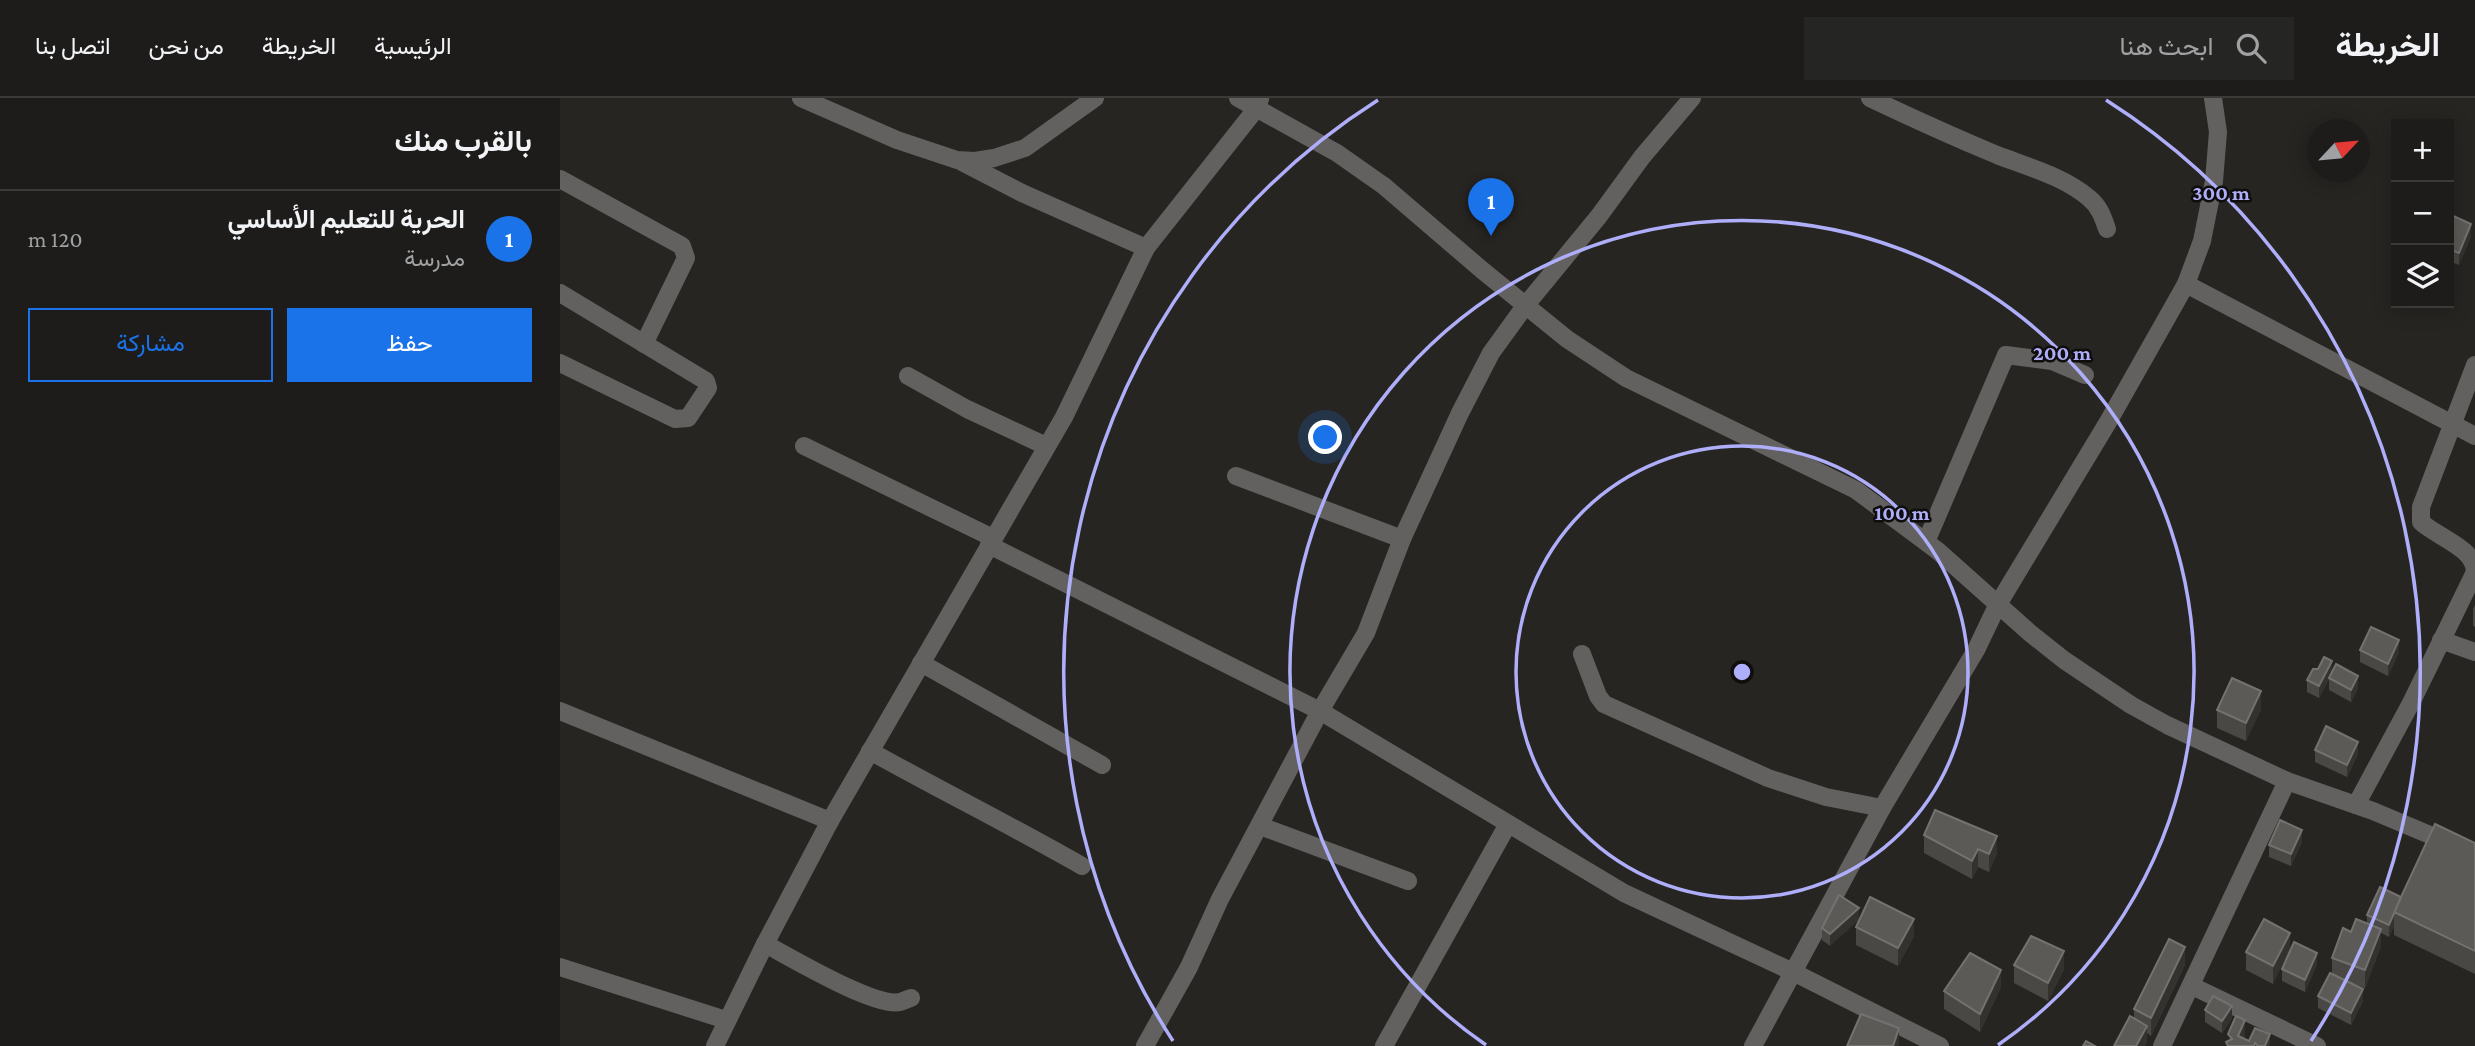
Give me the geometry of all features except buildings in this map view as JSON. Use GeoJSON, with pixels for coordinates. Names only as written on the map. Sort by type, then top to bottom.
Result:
{"type":"FeatureCollection","features":[{"type":"Feature","properties":{"kind":"street"},"geometry":{"type":"LineString","coordinates":[[801,98],[886,136],[957,160],[1022,193],[1146,248]]}},
{"type":"Feature","properties":{"kind":"street"},"geometry":{"type":"LineString","coordinates":[[957,160],[994,159],[1012,153],[1040,139],[1096,98]]}},
{"type":"Feature","properties":{"kind":"street"},"geometry":{"type":"LineString","coordinates":[[1238,98],[1258,104],[1384,186],[1525,306],[1567,339],[1626,378],[1847,485],[1926,542],[1973,581],[1997,606],[2064,660],[2131,705],[2287,781],[2356,805],[2475,854]]}},
{"type":"Feature","properties":{"kind":"street"},"geometry":{"type":"LineString","coordinates":[[1145,1046],[1189,967],[1220,899],[1320,711],[1366,633],[1402,539],[1491,353],[1642,157],[1692,98]]}},
{"type":"Feature","properties":{"kind":"street"},"geometry":{"type":"LineString","coordinates":[[1870,98],[1949,135],[2078,189],[2092,200],[2102,214],[2107,229]]}},
{"type":"Feature","properties":{"kind":"street"},"geometry":{"type":"LineString","coordinates":[[1753,1046],[1882,808],[2186,284],[2202,241],[2214,181],[2218,132],[2213,98]]}},
{"type":"Feature","properties":{"kind":"street"},"geometry":{"type":"LineString","coordinates":[[720,1044],[726,1020],[830,821],[1070,405],[1146,248],[1258,104]]}},
{"type":"Feature","properties":{"kind":"street"},"geometry":{"type":"LineString","coordinates":[[560,179],[682,246],[686,258],[644,344]]}},
{"type":"Feature","properties":{"kind":"street"},"geometry":{"type":"LineString","coordinates":[[2186,284],[2475,436]]}},
{"type":"Feature","properties":{"kind":"street"},"geometry":{"type":"LineString","coordinates":[[560,293],[706,381],[708,388],[688,418],[675,419],[560,363]]}},
{"type":"Feature","properties":{"kind":"street"},"geometry":{"type":"LineString","coordinates":[[1926,542],[2006,355],[2052,361],[2085,375]]}},
{"type":"Feature","properties":{"kind":"street"},"geometry":{"type":"LineString","coordinates":[[2356,805],[2475,572],[2475,562],[2468,554],[2421,522],[2421,507],[2475,365]]}},
{"type":"Feature","properties":{"kind":"street"},"geometry":{"type":"LineString","coordinates":[[908,376],[967,410],[1046,446]]}},
{"type":"Feature","properties":{"kind":"street"},"geometry":{"type":"LineString","coordinates":[[804,446],[1320,711],[1623,893],[1793,972],[1940,1046]]}},
{"type":"Feature","properties":{"kind":"street"},"geometry":{"type":"LineString","coordinates":[[1236,476],[1402,539]]}},
{"type":"Feature","properties":{"kind":"street"},"geometry":{"type":"LineString","coordinates":[[2441,640],[2475,652]]}},
{"type":"Feature","properties":{"kind":"street"},"geometry":{"type":"LineString","coordinates":[[1583,654],[1598,696],[1604,704],[1768,778],[1826,797],[1882,808]]}},
{"type":"Feature","properties":{"kind":"street"},"geometry":{"type":"LineString","coordinates":[[921,663],[1102,765]]}},
{"type":"Feature","properties":{"kind":"street"},"geometry":{"type":"LineString","coordinates":[[560,711],[830,821]]}},
{"type":"Feature","properties":{"kind":"street"},"geometry":{"type":"LineString","coordinates":[[870,751],[1082,866]]}},
{"type":"Feature","properties":{"kind":"street"},"geometry":{"type":"LineString","coordinates":[[2162,1046],[2287,781]]}},
{"type":"Feature","properties":{"kind":"street"},"geometry":{"type":"LineString","coordinates":[[1384,1046],[1508,824]]}},
{"type":"Feature","properties":{"kind":"street"},"geometry":{"type":"LineString","coordinates":[[1260,827],[1408,881]]}},
{"type":"Feature","properties":{"kind":"street"},"geometry":{"type":"LineString","coordinates":[[765,944],[840,984],[882,1001],[899,1003],[911,998]]}},
{"type":"Feature","properties":{"kind":"street"},"geometry":{"type":"LineString","coordinates":[[560,967],[726,1020]]}},
{"type":"Feature","properties":{"kind":"street"},"geometry":{"type":"LineString","coordinates":[[2192,986],[2317,1046]]}},
{"type":"Feature","properties":{"kind":"place","name":"الحرية للتعليم الأساسي"},"geometry":{"type":"Point","coordinates":[1491,236]}}]}
